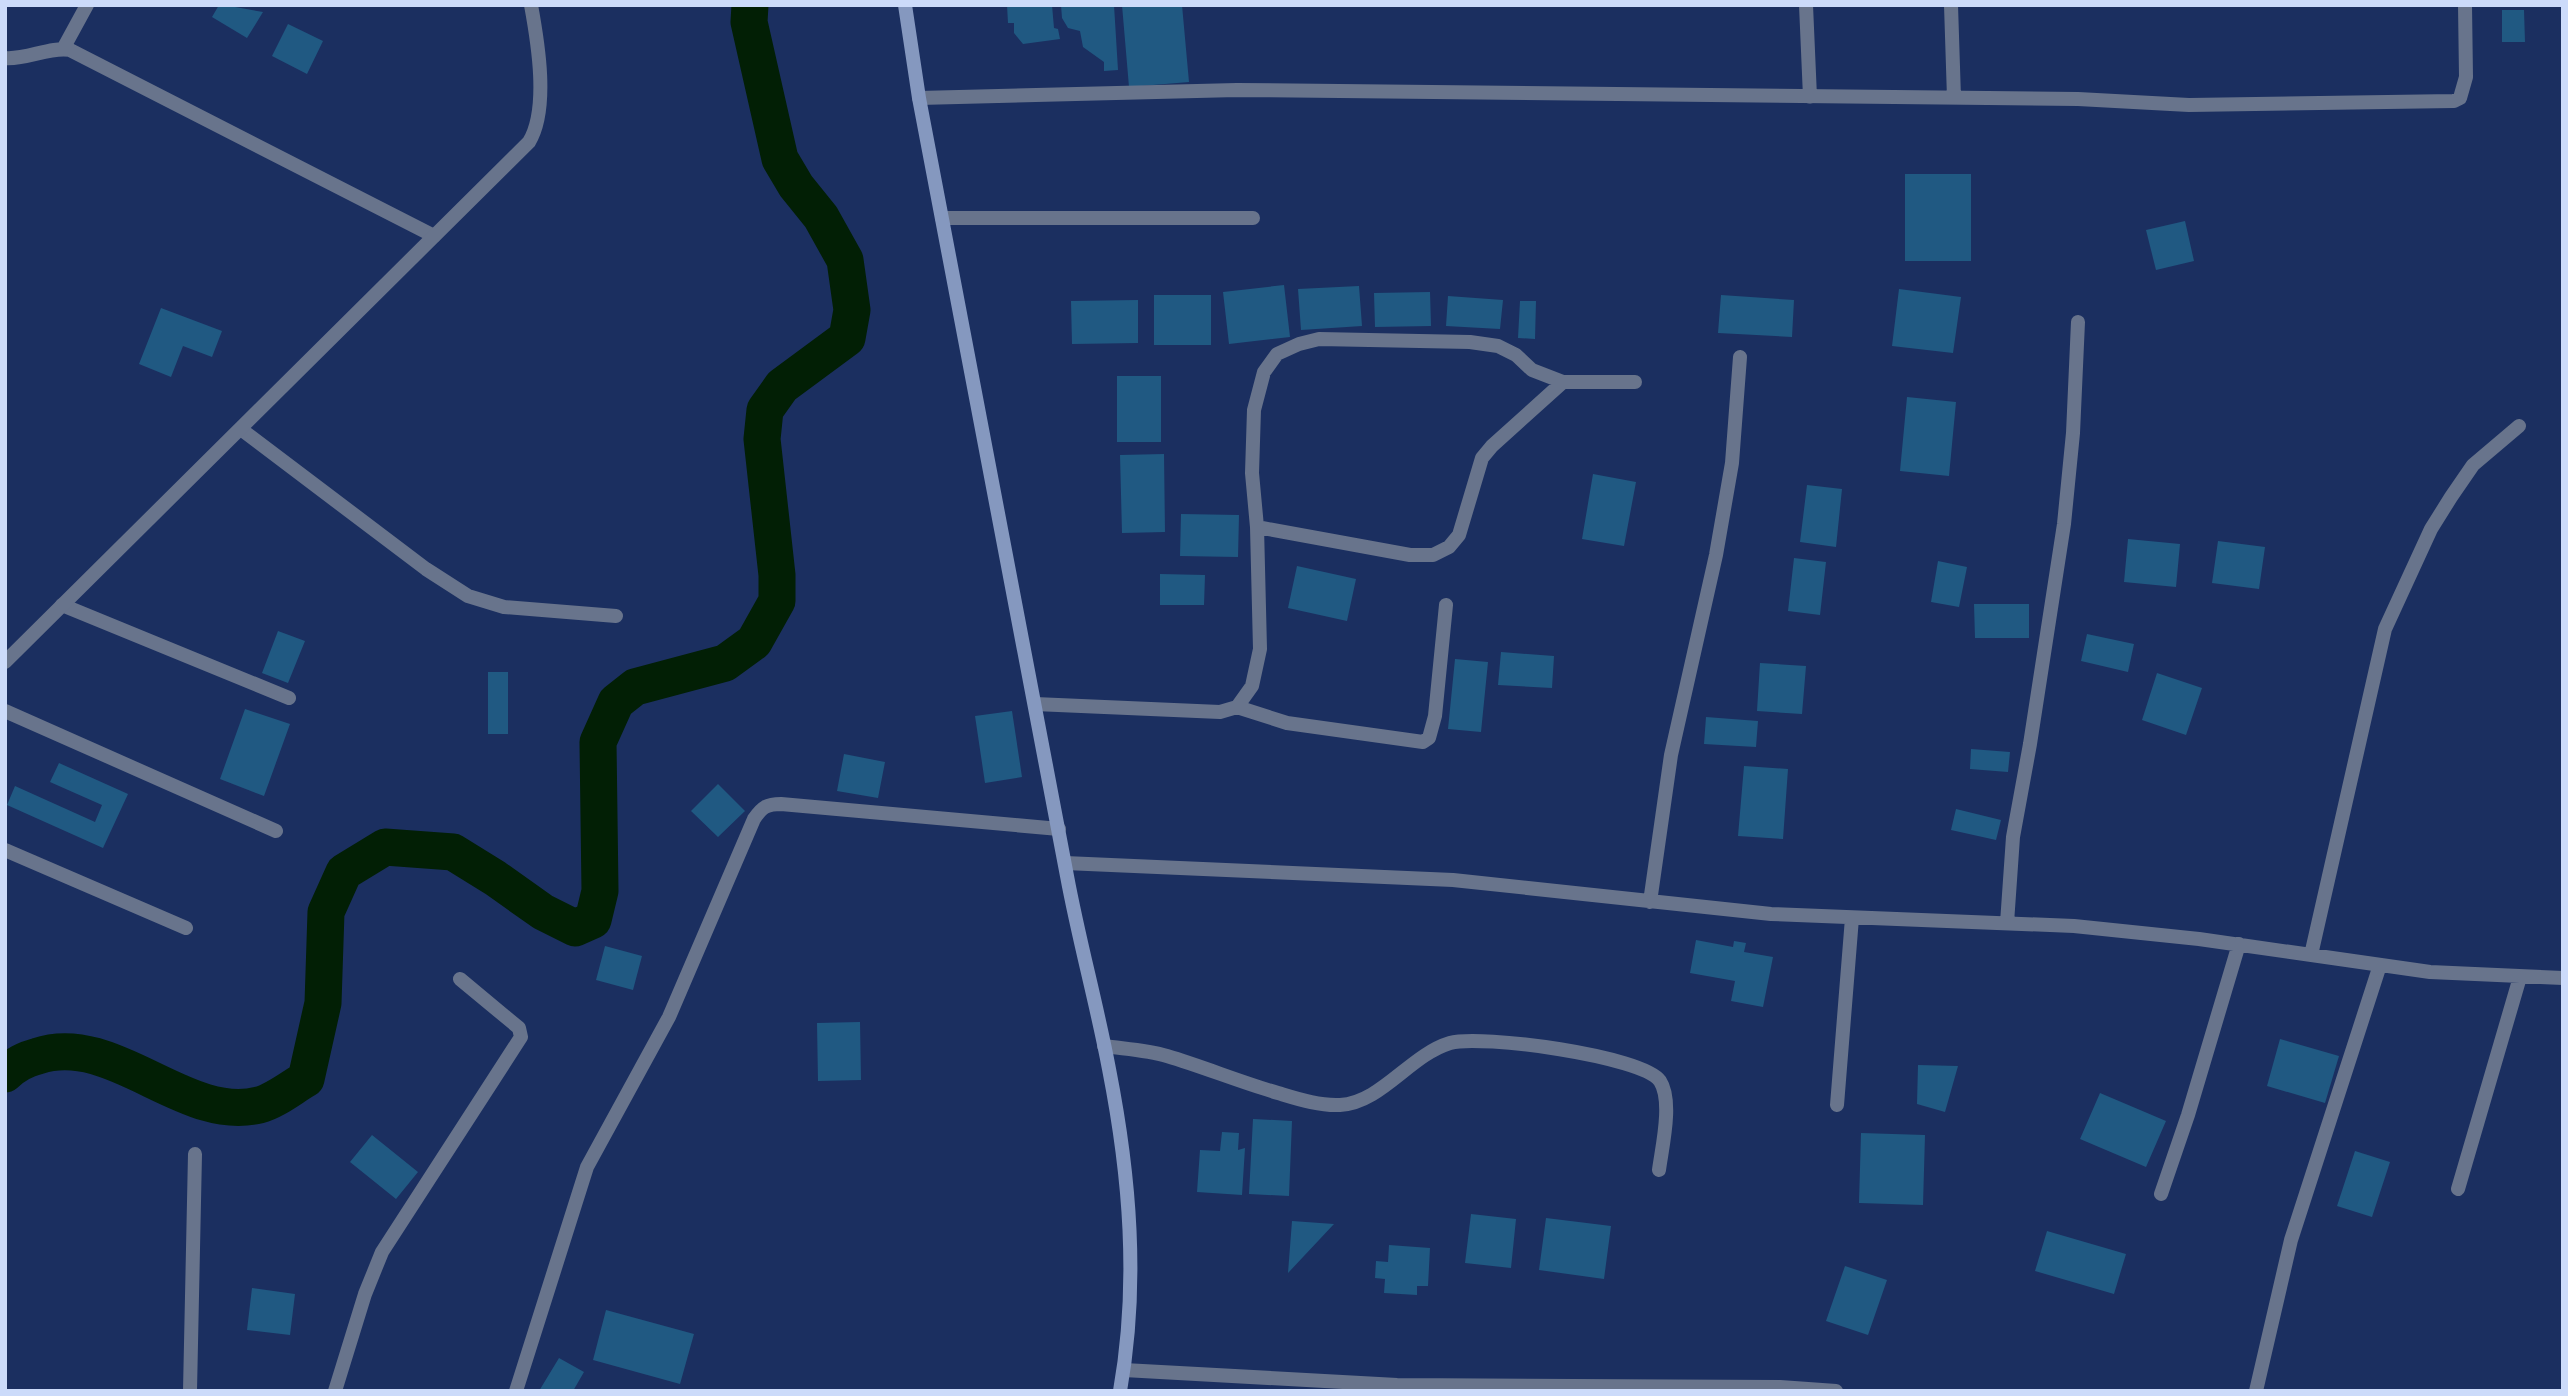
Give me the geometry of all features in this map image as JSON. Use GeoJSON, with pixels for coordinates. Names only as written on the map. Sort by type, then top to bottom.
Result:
{"type":"FeatureCollection","features":[{"type":"Feature","properties":{"kind":"main road"},"geometry":{"type":"LineString","coordinates":[[905,5],[919,98],[1065,863],[1104,1046],[1126,1177],[1131,1238],[1130,1304],[1120,1391]]}},
{"type":"Feature","properties":{"kind":"street"},"geometry":{"type":"LineString","coordinates":[[63,49],[88,5]]}},
{"type":"Feature","properties":{"kind":"street"},"geometry":{"type":"LineString","coordinates":[[5,662],[242,430],[528,142],[536,130],[539,114],[538,67],[531,5]]}},
{"type":"Feature","properties":{"kind":"street"},"geometry":{"type":"LineString","coordinates":[[1806,5],[1810,97]]}},
{"type":"Feature","properties":{"kind":"street"},"geometry":{"type":"LineString","coordinates":[[1951,5],[1954,98]]}},
{"type":"Feature","properties":{"kind":"street"},"geometry":{"type":"LineString","coordinates":[[919,98],[1237,90],[2078,99],[2189,105],[2454,101],[2460,98],[2466,77],[2465,5]]}},
{"type":"Feature","properties":{"kind":"street"},"geometry":{"type":"LineString","coordinates":[[5,58],[23,58],[63,49],[74,52],[434,236]]}},
{"type":"Feature","properties":{"kind":"street"},"geometry":{"type":"LineString","coordinates":[[942,218],[1253,218]]}},
{"type":"Feature","properties":{"kind":"street"},"geometry":{"type":"LineString","coordinates":[[2007,923],[2012,837],[2030,744],[2064,524],[2073,433],[2078,322]]}},
{"type":"Feature","properties":{"kind":"street"},"geometry":{"type":"LineString","coordinates":[[1237,707],[1251,686],[1260,649],[1257,527],[1252,473],[1254,410],[1264,372],[1278,354],[1299,344],[1319,339],[1470,342],[1498,346],[1516,355],[1532,370],[1563,382],[1635,382]]}},
{"type":"Feature","properties":{"kind":"street"},"geometry":{"type":"LineString","coordinates":[[1650,902],[1671,755],[1716,555],[1727,489],[1740,357]]}},
{"type":"Feature","properties":{"kind":"street"},"geometry":{"type":"LineString","coordinates":[[1257,527],[1410,555],[1433,555],[1449,547],[1459,535],[1482,458],[1563,382]]}},
{"type":"Feature","properties":{"kind":"street"},"geometry":{"type":"LineString","coordinates":[[2311,955],[2385,629],[2431,529],[2451,497],[2473,465],[2519,426]]}},
{"type":"Feature","properties":{"kind":"street"},"geometry":{"type":"LineString","coordinates":[[242,430],[426,569],[468,596],[504,607],[616,617]]}},
{"type":"Feature","properties":{"kind":"street"},"geometry":{"type":"LineString","coordinates":[[62,605],[289,698]]}},
{"type":"Feature","properties":{"kind":"street"},"geometry":{"type":"LineString","coordinates":[[1035,704],[1220,712],[1237,707],[1287,723],[1423,742],[1429,738],[1435,716],[1446,605]]}},
{"type":"Feature","properties":{"kind":"street"},"geometry":{"type":"LineString","coordinates":[[5,711],[276,831]]}},
{"type":"Feature","properties":{"kind":"street"},"geometry":{"type":"LineString","coordinates":[[516,1391],[587,1167],[668,1017],[754,818],[761,809],[769,804],[780,804],[1059,829]]}},
{"type":"Feature","properties":{"kind":"street"},"geometry":{"type":"LineString","coordinates":[[5,849],[186,928]]}},
{"type":"Feature","properties":{"kind":"street"},"geometry":{"type":"LineString","coordinates":[[1065,863],[1452,880],[1771,914],[2074,926],[2239,944],[2430,972],[2563,978]]}},
{"type":"Feature","properties":{"kind":"street"},"geometry":{"type":"LineString","coordinates":[[1837,1105],[1852,918]]}},
{"type":"Feature","properties":{"kind":"street"},"geometry":{"type":"LineString","coordinates":[[2161,1194],[2188,1115],[2239,944]]}},
{"type":"Feature","properties":{"kind":"street"},"geometry":{"type":"LineString","coordinates":[[2256,1391],[2291,1240],[2381,965]]}},
{"type":"Feature","properties":{"kind":"street"},"geometry":{"type":"LineString","coordinates":[[2458,1189],[2519,977]]}},
{"type":"Feature","properties":{"kind":"street"},"geometry":{"type":"LineString","coordinates":[[335,1391],[365,1294],[382,1252],[521,1037],[519,1028],[460,979]]}},
{"type":"Feature","properties":{"kind":"street"},"geometry":{"type":"LineString","coordinates":[[1104,1046],[1164,1055],[1257,1087],[1326,1105],[1343,1105],[1364,1099],[1431,1051],[1452,1042],[1481,1040],[1535,1045],[1642,1068],[1659,1081],[1667,1102],[1659,1170]]}},
{"type":"Feature","properties":{"kind":"street"},"geometry":{"type":"LineString","coordinates":[[190,1391],[195,1154]]}},
{"type":"Feature","properties":{"kind":"street"},"geometry":{"type":"LineString","coordinates":[[1124,1370],[1397,1385],[1780,1387],[1836,1391]]}},
{"type":"Feature","properties":{"kind":"building"},"geometry":{"type":"Polygon","coordinates":[[[219,5],[263,12],[247,38],[212,17],[219,5]]]}},
{"type":"Feature","properties":{"kind":"building"},"geometry":{"type":"Polygon","coordinates":[[[1007,5],[1052,5],[1054,28],[1058,29],[1060,39],[1023,44],[1014,33],[1014,23],[1008,23],[1007,5]]]}},
{"type":"Feature","properties":{"kind":"building"},"geometry":{"type":"Polygon","coordinates":[[[1061,5],[1114,5],[1118,70],[1104,71],[1104,62],[1083,47],[1080,31],[1068,28],[1062,18],[1061,5]]]}},
{"type":"Feature","properties":{"kind":"building"},"geometry":{"type":"Polygon","coordinates":[[[1122,5],[1182,5],[1189,82],[1129,87],[1122,5]]]}},
{"type":"Feature","properties":{"kind":"building"},"geometry":{"type":"Polygon","coordinates":[[[2502,10],[2524,10],[2525,42],[2502,42],[2502,10]]]}},
{"type":"Feature","properties":{"kind":"building"},"geometry":{"type":"Polygon","coordinates":[[[288,24],[323,41],[307,74],[272,56],[288,24]]]}},
{"type":"Feature","properties":{"kind":"building"},"geometry":{"type":"Polygon","coordinates":[[[1905,174],[1971,174],[1971,261],[1905,261],[1905,174]]]}},
{"type":"Feature","properties":{"kind":"building"},"geometry":{"type":"Polygon","coordinates":[[[2185,221],[2194,261],[2156,270],[2146,230],[2185,221]]]}},
{"type":"Feature","properties":{"kind":"building"},"geometry":{"type":"Polygon","coordinates":[[[1284,285],[1290,337],[1229,344],[1223,292],[1284,285]]]}},
{"type":"Feature","properties":{"kind":"building"},"geometry":{"type":"Polygon","coordinates":[[[1359,286],[1362,326],[1301,330],[1298,289],[1359,286]]]}},
{"type":"Feature","properties":{"kind":"building"},"geometry":{"type":"Polygon","coordinates":[[[1899,289],[1961,297],[1953,353],[1892,346],[1899,289]]]}},
{"type":"Feature","properties":{"kind":"building"},"geometry":{"type":"Polygon","coordinates":[[[1430,292],[1431,326],[1375,327],[1374,293],[1430,292]]]}},
{"type":"Feature","properties":{"kind":"building"},"geometry":{"type":"Polygon","coordinates":[[[1154,295],[1211,295],[1211,345],[1154,345],[1154,295]]]}},
{"type":"Feature","properties":{"kind":"building"},"geometry":{"type":"Polygon","coordinates":[[[1721,295],[1794,300],[1792,337],[1718,333],[1721,295]]]}},
{"type":"Feature","properties":{"kind":"building"},"geometry":{"type":"Polygon","coordinates":[[[1448,296],[1503,300],[1500,329],[1446,326],[1448,296]]]}},
{"type":"Feature","properties":{"kind":"building"},"geometry":{"type":"Polygon","coordinates":[[[1138,300],[1138,343],[1072,344],[1071,301],[1138,300]]]}},
{"type":"Feature","properties":{"kind":"building"},"geometry":{"type":"Polygon","coordinates":[[[1520,301],[1536,301],[1535,339],[1518,338],[1520,301]]]}},
{"type":"Feature","properties":{"kind":"building"},"geometry":{"type":"Polygon","coordinates":[[[161,308],[222,331],[212,357],[183,346],[171,377],[139,364],[161,308]]]}},
{"type":"Feature","properties":{"kind":"building"},"geometry":{"type":"Polygon","coordinates":[[[1117,376],[1161,376],[1161,442],[1117,442],[1117,376]]]}},
{"type":"Feature","properties":{"kind":"building"},"geometry":{"type":"Polygon","coordinates":[[[1907,397],[1956,402],[1949,476],[1900,471],[1907,397]]]}},
{"type":"Feature","properties":{"kind":"building"},"geometry":{"type":"Polygon","coordinates":[[[1164,454],[1165,532],[1122,533],[1120,455],[1164,454]]]}},
{"type":"Feature","properties":{"kind":"building"},"geometry":{"type":"Polygon","coordinates":[[[1593,474],[1636,482],[1624,546],[1582,539],[1593,474]]]}},
{"type":"Feature","properties":{"kind":"building"},"geometry":{"type":"Polygon","coordinates":[[[1807,485],[1842,489],[1836,547],[1800,542],[1807,485]]]}},
{"type":"Feature","properties":{"kind":"building"},"geometry":{"type":"Polygon","coordinates":[[[1181,514],[1239,515],[1238,557],[1180,556],[1181,514]]]}},
{"type":"Feature","properties":{"kind":"building"},"geometry":{"type":"Polygon","coordinates":[[[2128,539],[2180,544],[2176,587],[2124,582],[2128,539]]]}},
{"type":"Feature","properties":{"kind":"building"},"geometry":{"type":"Polygon","coordinates":[[[2218,541],[2265,547],[2259,589],[2212,583],[2218,541]]]}},
{"type":"Feature","properties":{"kind":"building"},"geometry":{"type":"Polygon","coordinates":[[[1794,558],[1826,562],[1820,615],[1788,611],[1794,558]]]}},
{"type":"Feature","properties":{"kind":"building"},"geometry":{"type":"Polygon","coordinates":[[[1938,561],[1967,567],[1959,607],[1931,602],[1938,561]]]}},
{"type":"Feature","properties":{"kind":"building"},"geometry":{"type":"Polygon","coordinates":[[[1297,566],[1356,579],[1347,621],[1288,608],[1297,566]]]}},
{"type":"Feature","properties":{"kind":"building"},"geometry":{"type":"Polygon","coordinates":[[[1160,574],[1205,575],[1204,605],[1160,605],[1160,574]]]}},
{"type":"Feature","properties":{"kind":"building"},"geometry":{"type":"Polygon","coordinates":[[[1974,604],[2029,604],[2029,638],[1975,638],[1974,604]]]}},
{"type":"Feature","properties":{"kind":"building"},"geometry":{"type":"Polygon","coordinates":[[[278,631],[305,641],[288,683],[262,673],[278,631]]]}},
{"type":"Feature","properties":{"kind":"building"},"geometry":{"type":"Polygon","coordinates":[[[2087,634],[2134,644],[2128,672],[2081,661],[2087,634]]]}},
{"type":"Feature","properties":{"kind":"building"},"geometry":{"type":"Polygon","coordinates":[[[1501,652],[1554,656],[1552,688],[1498,685],[1501,652]]]}},
{"type":"Feature","properties":{"kind":"building"},"geometry":{"type":"Polygon","coordinates":[[[1455,659],[1488,662],[1481,732],[1448,729],[1455,659]]]}},
{"type":"Feature","properties":{"kind":"building"},"geometry":{"type":"Polygon","coordinates":[[[1760,663],[1806,666],[1802,714],[1757,711],[1760,663]]]}},
{"type":"Feature","properties":{"kind":"building"},"geometry":{"type":"Polygon","coordinates":[[[488,672],[508,672],[508,734],[488,734],[488,672]]]}},
{"type":"Feature","properties":{"kind":"building"},"geometry":{"type":"Polygon","coordinates":[[[2157,673],[2202,688],[2186,735],[2142,720],[2157,673]]]}},
{"type":"Feature","properties":{"kind":"building"},"geometry":{"type":"Polygon","coordinates":[[[245,709],[290,724],[264,796],[220,779],[245,709]]]}},
{"type":"Feature","properties":{"kind":"building"},"geometry":{"type":"Polygon","coordinates":[[[1012,711],[1022,777],[985,783],[975,716],[1012,711]]]}},
{"type":"Feature","properties":{"kind":"building"},"geometry":{"type":"Polygon","coordinates":[[[1706,717],[1758,721],[1756,747],[1704,744],[1706,717]]]}},
{"type":"Feature","properties":{"kind":"building"},"geometry":{"type":"Polygon","coordinates":[[[1971,749],[2010,752],[2008,772],[1970,769],[1971,749]]]}},
{"type":"Feature","properties":{"kind":"building"},"geometry":{"type":"Polygon","coordinates":[[[844,754],[885,762],[878,798],[837,791],[844,754]]]}},
{"type":"Feature","properties":{"kind":"building"},"geometry":{"type":"Polygon","coordinates":[[[59,763],[128,794],[103,848],[7,805],[15,786],[95,822],[102,805],[50,782],[59,763]]]}},
{"type":"Feature","properties":{"kind":"building"},"geometry":{"type":"Polygon","coordinates":[[[1744,766],[1788,769],[1783,839],[1738,836],[1744,766]]]}},
{"type":"Feature","properties":{"kind":"building"},"geometry":{"type":"Polygon","coordinates":[[[718,784],[745,811],[718,837],[691,811],[718,784]]]}},
{"type":"Feature","properties":{"kind":"building"},"geometry":{"type":"Polygon","coordinates":[[[1956,809],[2001,820],[1996,840],[1951,830],[1956,809]]]}},
{"type":"Feature","properties":{"kind":"building"},"geometry":{"type":"Polygon","coordinates":[[[1696,940],[1733,947],[1734,941],[1746,943],[1744,952],[1773,957],[1763,1007],[1731,1001],[1735,981],[1690,973],[1696,940]]]}},
{"type":"Feature","properties":{"kind":"building"},"geometry":{"type":"Polygon","coordinates":[[[605,946],[642,956],[633,990],[596,980],[605,946]]]}},
{"type":"Feature","properties":{"kind":"building"},"geometry":{"type":"Polygon","coordinates":[[[860,1022],[861,1080],[818,1081],[817,1023],[860,1022]]]}},
{"type":"Feature","properties":{"kind":"building"},"geometry":{"type":"Polygon","coordinates":[[[2280,1039],[2339,1056],[2325,1103],[2267,1086],[2280,1039]]]}},
{"type":"Feature","properties":{"kind":"building"},"geometry":{"type":"Polygon","coordinates":[[[1918,1065],[1958,1066],[1945,1112],[1917,1104],[1918,1065]]]}},
{"type":"Feature","properties":{"kind":"building"},"geometry":{"type":"Polygon","coordinates":[[[2100,1093],[2166,1121],[2146,1167],[2080,1139],[2100,1093]]]}},
{"type":"Feature","properties":{"kind":"building"},"geometry":{"type":"Polygon","coordinates":[[[1253,1119],[1292,1121],[1289,1196],[1249,1194],[1253,1119]]]}},
{"type":"Feature","properties":{"kind":"building"},"geometry":{"type":"Polygon","coordinates":[[[1222,1132],[1239,1133],[1238,1150],[1245,1148],[1242,1195],[1197,1192],[1200,1150],[1220,1151],[1222,1132]]]}},
{"type":"Feature","properties":{"kind":"building"},"geometry":{"type":"Polygon","coordinates":[[[1861,1133],[1925,1135],[1923,1205],[1859,1203],[1861,1133]]]}},
{"type":"Feature","properties":{"kind":"building"},"geometry":{"type":"Polygon","coordinates":[[[372,1135],[418,1172],[396,1199],[350,1162],[372,1135]]]}},
{"type":"Feature","properties":{"kind":"building"},"geometry":{"type":"Polygon","coordinates":[[[2355,1151],[2390,1162],[2372,1217],[2337,1206],[2355,1151]]]}},
{"type":"Feature","properties":{"kind":"building"},"geometry":{"type":"Polygon","coordinates":[[[1471,1214],[1516,1219],[1511,1268],[1465,1263],[1471,1214]]]}},
{"type":"Feature","properties":{"kind":"building"},"geometry":{"type":"Polygon","coordinates":[[[1546,1218],[1611,1226],[1604,1279],[1539,1270],[1546,1218]]]}},
{"type":"Feature","properties":{"kind":"building"},"geometry":{"type":"Polygon","coordinates":[[[1292,1221],[1334,1224],[1288,1273],[1292,1221]]]}},
{"type":"Feature","properties":{"kind":"building"},"geometry":{"type":"Polygon","coordinates":[[[2047,1231],[2126,1254],[2114,1294],[2035,1271],[2047,1231]]]}},
{"type":"Feature","properties":{"kind":"building"},"geometry":{"type":"Polygon","coordinates":[[[1389,1245],[1430,1248],[1428,1286],[1417,1286],[1417,1295],[1384,1293],[1385,1279],[1375,1278],[1376,1261],[1388,1262],[1389,1245]]]}},
{"type":"Feature","properties":{"kind":"building"},"geometry":{"type":"Polygon","coordinates":[[[1845,1266],[1887,1280],[1868,1335],[1826,1321],[1845,1266]]]}},
{"type":"Feature","properties":{"kind":"building"},"geometry":{"type":"Polygon","coordinates":[[[252,1288],[295,1294],[290,1335],[247,1330],[252,1288]]]}},
{"type":"Feature","properties":{"kind":"building"},"geometry":{"type":"Polygon","coordinates":[[[606,1310],[694,1334],[680,1384],[593,1360],[606,1310]]]}},
{"type":"Feature","properties":{"kind":"building"},"geometry":{"type":"Polygon","coordinates":[[[559,1358],[584,1372],[573,1391],[539,1391],[559,1358]]]}},
{"type":"Feature","properties":{"kind":"waterway"},"geometry":{"type":"LineString","coordinates":[[5,1074],[28,1059],[66,1052],[94,1056],[204,1102],[231,1107],[259,1105],[277,1097],[306,1079],[323,1003],[326,912],[344,872],[385,847],[453,852],[543,912],[575,928],[593,920],[600,891],[598,742],[616,702],[635,687],[725,663],[754,642],[777,601],[777,575],[762,439],[765,410],[782,386],[847,338],[852,310],[845,260],[821,217],[796,186],[780,159],[749,22],[750,5]]}}]}
